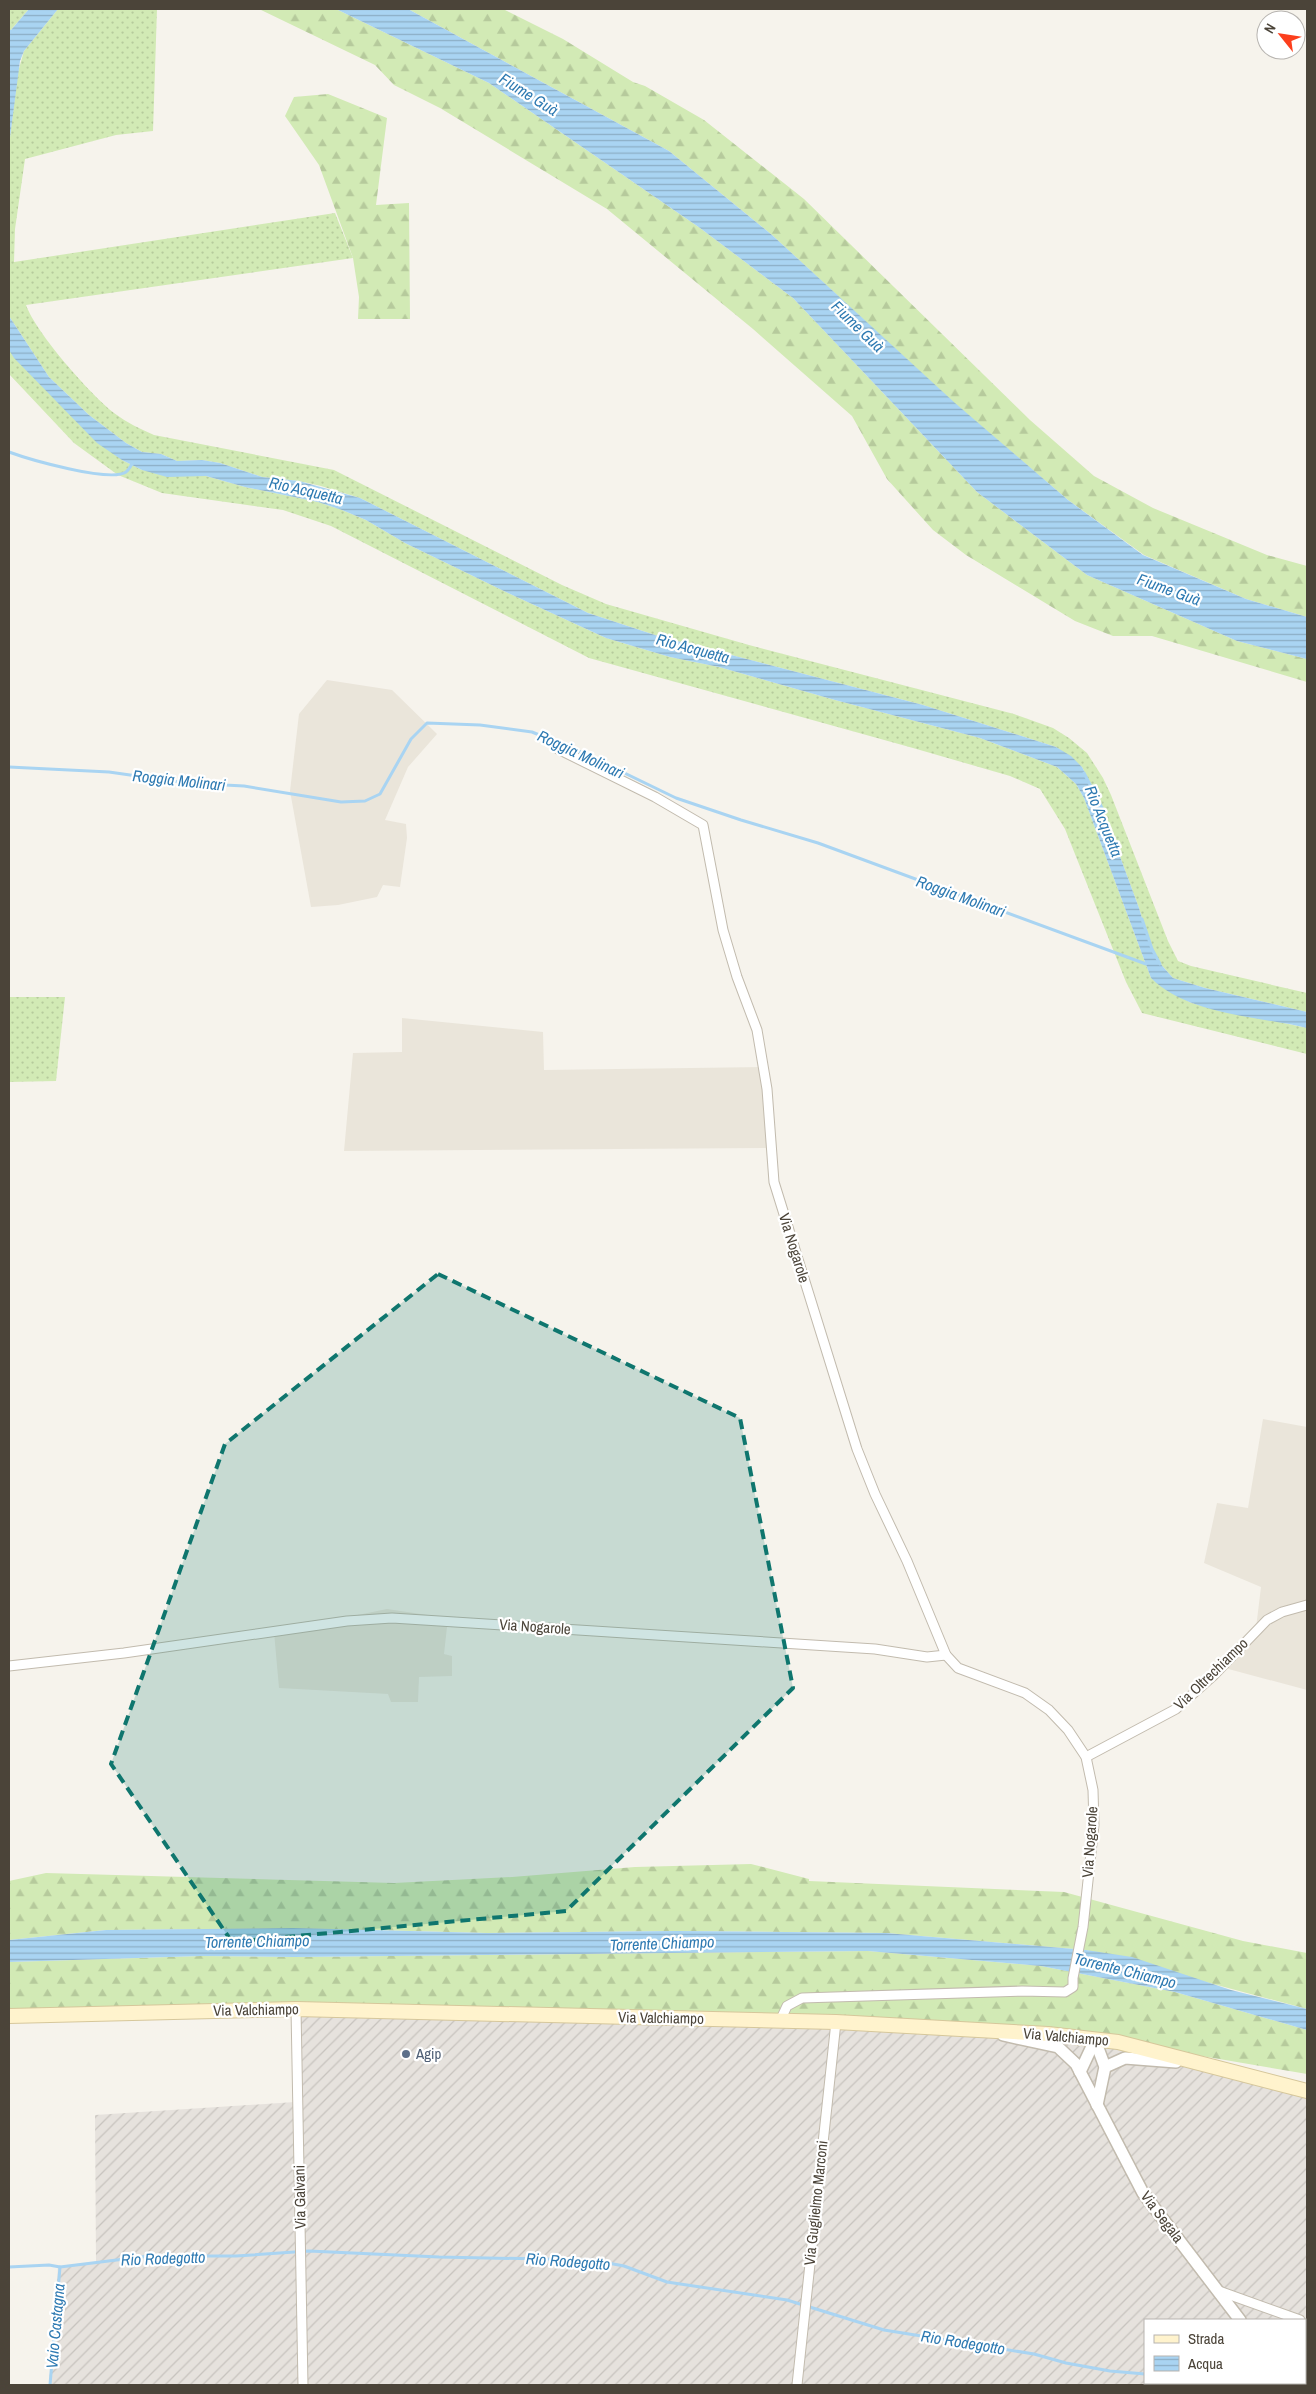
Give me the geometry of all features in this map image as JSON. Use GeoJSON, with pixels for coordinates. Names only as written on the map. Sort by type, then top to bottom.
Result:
{"type":"FeatureCollection","features":[{"type":"Feature","properties":{"kind":"main road","name":"Via Valchiampo"},"geometry":{"type":"LineString","coordinates":[[9,2016],[296,2009],[836,2022],[985,2030],[1118,2042],[1307,2090]]}},
{"type":"Feature","properties":{"kind":"street","name":"Via Nogarole"},"geometry":{"type":"LineString","coordinates":[[558,749],[654,797],[702,825],[723,930],[737,977],[757,1030],[768,1089],[774,1182],[857,1449],[875,1494],[907,1561],[946,1655],[958,1668],[1025,1693],[1068,1730],[1086,1756],[1093,1790],[1094,1825],[1083,1926],[1073,1987],[1065,1992],[1022,1991],[802,1998],[787,2006],[780,2016],[780,2021]]}},
{"type":"Feature","properties":{"kind":"street","name":"Via Oltrechiampo"},"geometry":{"type":"LineString","coordinates":[[1086,1756],[1176,1709],[1213,1676],[1268,1620],[1282,1612],[1307,1604]]}},
{"type":"Feature","properties":{"kind":"street","name":"Via Nogarole"},"geometry":{"type":"LineString","coordinates":[[9,1666],[124,1653],[347,1621],[392,1618],[875,1649],[927,1657],[946,1655]]}},
{"type":"Feature","properties":{"kind":"street","name":"Via Galvani"},"geometry":{"type":"LineString","coordinates":[[296,2009],[304,2385]]}},
{"type":"Feature","properties":{"kind":"street","name":"Via Guglielmo Marconi"},"geometry":{"type":"LineString","coordinates":[[797,2385],[836,2022]]}},
{"type":"Feature","properties":{"kind":"street","name":"Via Segala"},"geometry":{"type":"LineString","coordinates":[[985,2030],[1058,2046],[1068,2054],[1080,2072],[1143,2193],[1239,2319]]}},
{"type":"Feature","properties":{"kind":"street"},"geometry":{"type":"LineString","coordinates":[[1095,2040],[1105,2067],[1097,2105]]}},
{"type":"Feature","properties":{"kind":"street"},"geometry":{"type":"LineString","coordinates":[[1080,2072],[1095,2040]]}},
{"type":"Feature","properties":{"kind":"street"},"geometry":{"type":"LineString","coordinates":[[1105,2067],[1125,2058],[1203,2064]]}},
{"type":"Feature","properties":{"kind":"street"},"geometry":{"type":"LineString","coordinates":[[1219,2291],[1297,2319]]}},
{"type":"Feature","properties":{"kind":"highlighted area"},"geometry":{"type":"Polygon","coordinates":[[[438,1274],[740,1418],[793,1688],[566,1911],[232,1942],[111,1764],[225,1444],[438,1274]]]}},
{"type":"Feature","properties":{"kind":"shaded area"},"geometry":{"type":"Polygon","coordinates":[[[327,680],[392,690],[437,734],[408,767],[385,820],[406,824],[407,838],[400,887],[383,885],[377,897],[338,905],[311,907],[290,791],[299,714],[327,680]]]}},
{"type":"Feature","properties":{"kind":"shaded area"},"geometry":{"type":"Polygon","coordinates":[[[402,1018],[543,1032],[544,1070],[764,1067],[771,1148],[344,1151],[353,1053],[402,1052],[402,1018]]]}},
{"type":"Feature","properties":{"kind":"shaded area"},"geometry":{"type":"Polygon","coordinates":[[[1263,1419],[1307,1427],[1307,1690],[1221,1667],[1256,1628],[1261,1587],[1204,1563],[1217,1503],[1248,1508],[1263,1419]]]}},
{"type":"Feature","properties":{"kind":"shaded area"},"geometry":{"type":"Polygon","coordinates":[[[387,1609],[448,1618],[444,1654],[452,1656],[452,1676],[419,1677],[418,1702],[391,1702],[388,1694],[279,1688],[274,1632],[387,1609]]]}},
{"type":"Feature","properties":{"kind":"shaded area"},"geometry":{"type":"Polygon","coordinates":[[[294,2012],[1061,2032],[1307,2092],[1307,2385],[49,2385],[58,2267],[96,2262],[95,2115],[295,2102],[294,2012]]]}},
{"type":"Feature","properties":{"kind":"green space"},"geometry":{"type":"Polygon","coordinates":[[[9,9],[29,9],[10,31],[9,30],[9,9]]]}},
{"type":"Feature","properties":{"kind":"green space"},"geometry":{"type":"Polygon","coordinates":[[[58,9],[157,9],[153,131],[116,135],[25,159],[15,229],[14,262],[335,213],[353,258],[26,305],[41,331],[65,362],[114,413],[154,435],[334,470],[562,585],[606,604],[749,645],[1014,714],[1053,728],[1087,753],[1103,778],[1168,941],[1178,961],[1191,966],[1307,993],[1307,1012],[1205,988],[1173,978],[1157,960],[1150,945],[1139,908],[1098,797],[1082,767],[1056,747],[923,705],[658,636],[588,613],[360,498],[299,481],[262,477],[220,463],[202,460],[177,461],[161,454],[142,452],[126,443],[89,415],[49,377],[9,316],[9,145],[18,72],[24,51],[58,9]]]}},
{"type":"Feature","properties":{"kind":"green space"},"geometry":{"type":"Polygon","coordinates":[[[259,9],[336,9],[489,83],[700,228],[793,298],[977,492],[1087,575],[1237,641],[1307,659],[1307,682],[1152,636],[1113,636],[1075,621],[966,555],[933,530],[887,479],[852,416],[753,329],[607,209],[440,108],[394,85],[375,65],[259,9]]]}},
{"type":"Feature","properties":{"kind":"green space"},"geometry":{"type":"Polygon","coordinates":[[[408,9],[503,9],[563,39],[633,82],[645,86],[704,120],[804,199],[1030,420],[1094,476],[1153,508],[1267,555],[1307,566],[1307,617],[1246,599],[1144,555],[1068,500],[954,403],[772,235],[669,151],[408,9]]]}},
{"type":"Feature","properties":{"kind":"green space"},"geometry":{"type":"Polygon","coordinates":[[[328,94],[387,118],[376,205],[409,203],[410,319],[358,319],[359,297],[353,258],[319,165],[285,116],[294,97],[328,94]]]}},
{"type":"Feature","properties":{"kind":"green space"},"geometry":{"type":"Polygon","coordinates":[[[9,350],[122,460],[142,470],[206,476],[245,487],[318,502],[366,520],[405,543],[606,638],[670,657],[719,667],[980,738],[1057,767],[1076,784],[1084,798],[1151,978],[1191,1003],[1307,1028],[1307,1054],[1142,1013],[1126,982],[1065,829],[1040,789],[1010,776],[589,658],[331,526],[283,510],[162,493],[118,475],[74,443],[9,374],[9,350]]]}},
{"type":"Feature","properties":{"kind":"green space"},"geometry":{"type":"Polygon","coordinates":[[[9,997],[65,997],[56,1081],[9,1082],[9,997]]]}},
{"type":"Feature","properties":{"kind":"green space"},"geometry":{"type":"Polygon","coordinates":[[[751,1864],[809,1879],[809,1881],[1064,1892],[1243,1941],[1307,1953],[1307,2009],[1086,1950],[886,1933],[677,1931],[487,1933],[293,1928],[106,1930],[9,1940],[9,1881],[46,1873],[394,1883],[512,1877],[635,1867],[751,1864]]]}},
{"type":"Feature","properties":{"kind":"green space"},"geometry":{"type":"Polygon","coordinates":[[[868,1951],[1041,1966],[1175,1992],[1307,2030],[1307,2074],[1061,2032],[330,2011],[9,2015],[9,1962],[201,1956],[294,1957],[868,1951]]]}},
{"type":"Feature","properties":{"kind":"water"},"geometry":{"type":"Polygon","coordinates":[[[29,9],[58,9],[24,51],[20,61],[9,145],[9,30],[29,9]]]}},
{"type":"Feature","properties":{"kind":"water","name":"Fiume Guà"},"geometry":{"type":"Polygon","coordinates":[[[336,9],[408,9],[669,151],[772,235],[955,403],[1068,500],[1143,555],[1246,599],[1307,617],[1307,659],[1237,641],[1087,575],[977,492],[793,298],[700,228],[489,83],[336,9]]]}},
{"type":"Feature","properties":{"kind":"water"},"geometry":{"type":"Polygon","coordinates":[[[9,316],[49,377],[89,415],[126,443],[142,452],[161,454],[177,461],[202,460],[220,463],[262,477],[299,481],[360,498],[588,613],[658,636],[923,705],[1056,747],[1071,756],[1082,767],[1098,797],[1139,908],[1150,945],[1157,960],[1173,978],[1205,988],[1307,1012],[1307,1028],[1204,1007],[1184,1000],[1166,990],[1151,978],[1084,798],[1076,784],[1057,767],[980,738],[719,667],[670,657],[606,638],[405,543],[366,520],[318,502],[245,487],[206,476],[167,477],[142,470],[122,460],[97,443],[14,358],[9,350],[9,316]]]}},
{"type":"Feature","properties":{"kind":"water","name":"Torrente Chiampo"},"geometry":{"type":"Polygon","coordinates":[[[293,1928],[487,1933],[677,1931],[886,1933],[1086,1950],[1132,1957],[1231,1990],[1307,2009],[1307,2030],[1175,1992],[1041,1966],[868,1951],[294,1957],[201,1956],[9,1962],[9,1940],[106,1930],[293,1928]]]}},
{"type":"Feature","properties":{"kind":"waterway"},"geometry":{"type":"LineString","coordinates":[[9,452],[69,469],[104,474],[117,475],[126,472],[133,463]]}},
{"type":"Feature","properties":{"kind":"waterway","name":"Roggia Molinari"},"geometry":{"type":"LineString","coordinates":[[9,767],[109,772],[186,783],[244,786],[341,802],[365,801],[380,794],[411,739],[427,723],[480,725],[532,732],[581,752],[676,798],[818,843],[1146,964]]}},
{"type":"Feature","properties":{"kind":"waterway","name":"Rio Acquetta"},"geometry":{"type":"LineString","coordinates":[[1084,773],[1103,810]]}},
{"type":"Feature","properties":{"kind":"waterway","name":"Rio Acquetta"},"geometry":{"type":"LineString","coordinates":[[1142,919],[1152,949],[1160,964]]}},
{"type":"Feature","properties":{"kind":"waterway","name":"Rio Rodegotto"},"geometry":{"type":"LineString","coordinates":[[9,2267],[49,2265],[60,2267],[149,2256],[236,2256],[309,2251],[439,2257],[592,2260],[624,2266],[667,2282],[787,2300],[884,2330],[1034,2354],[1066,2363],[1110,2371],[1144,2374]]}},
{"type":"Feature","properties":{"kind":"waterway","name":"Vaio Castagna"},"geometry":{"type":"LineString","coordinates":[[50,2385],[60,2267]]}},
{"type":"Feature","properties":{"kind":"waterway","name":"Rio Rodegotto"},"geometry":{"type":"LineString","coordinates":[[1254,2384],[1273,2385]]}},
{"type":"Feature","properties":{"kind":"place","name":"Agip"},"geometry":{"type":"Point","coordinates":[406,2054]}}]}
